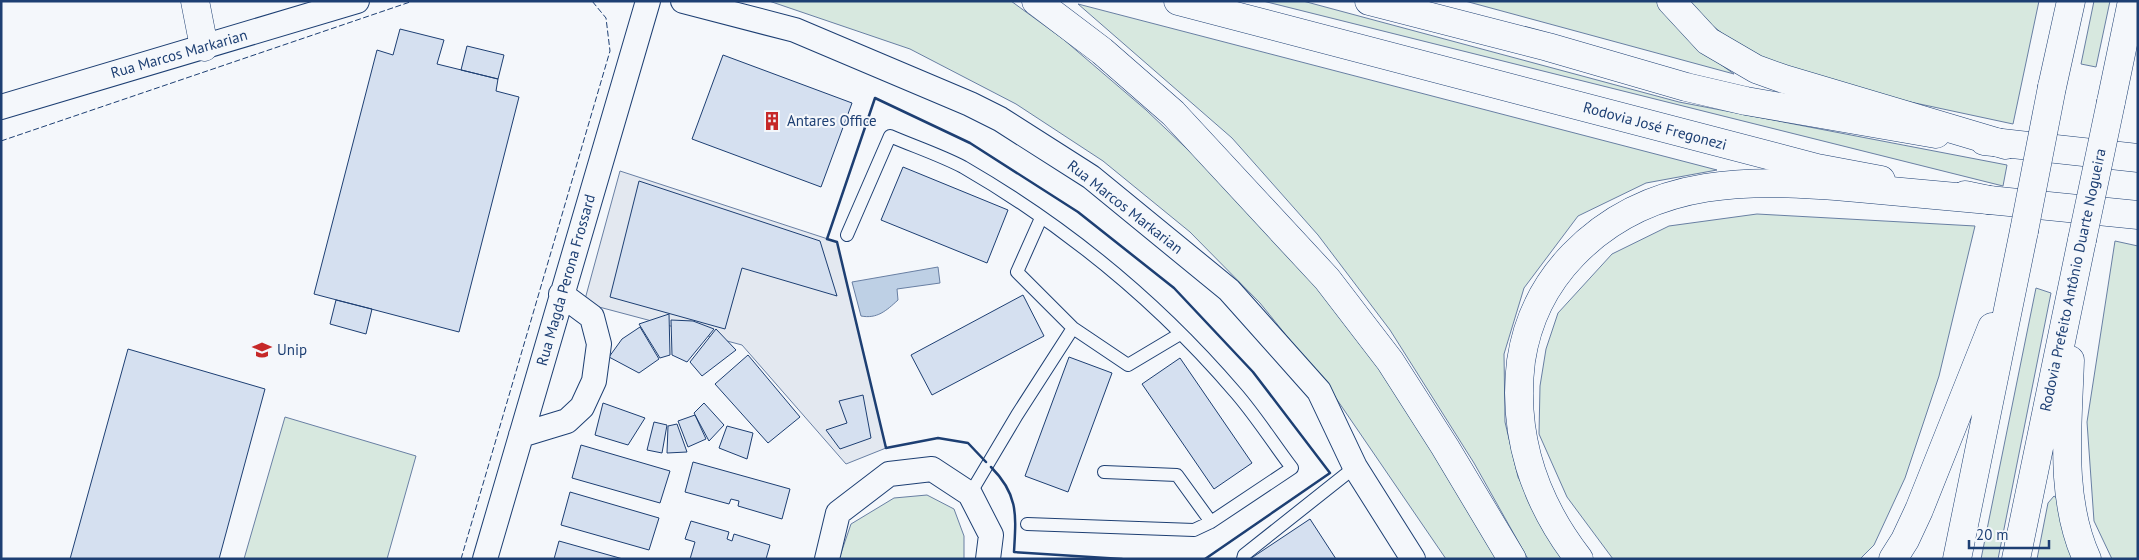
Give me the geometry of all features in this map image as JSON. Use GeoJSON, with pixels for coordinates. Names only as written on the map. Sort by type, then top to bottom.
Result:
{"type":"FeatureCollection","features":[{"type":"Feature","properties":{"kind":"main road"},"geometry":{"type":"LineString","coordinates":[[196,1],[204,46]]}},
{"type":"Feature","properties":{"kind":"main road"},"geometry":{"type":"LineString","coordinates":[[1036,1],[1102,51],[1173,113],[1327,279],[1390,361],[1445,447],[1512,559]]}},
{"type":"Feature","properties":{"kind":"main road","name":"Rodovia José Fregonezi"},"geometry":{"type":"LineString","coordinates":[[1178,1],[1817,168],[1989,200],[2138,215]]}},
{"type":"Feature","properties":{"kind":"main road"},"geometry":{"type":"LineString","coordinates":[[1368,1],[1539,45],[1686,87],[1746,101],[2006,145],[2138,158]]}},
{"type":"Feature","properties":{"kind":"main road"},"geometry":{"type":"LineString","coordinates":[[1671,1],[1708,41],[1756,69],[2006,145]]}},
{"type":"Feature","properties":{"kind":"main road","name":"Rodovia Prefeito Antônio Duarte Nogueira"},"geometry":{"type":"LineString","coordinates":[[2016,559],[2132,1]]}},
{"type":"Feature","properties":{"kind":"main road"},"geometry":{"type":"LineString","coordinates":[[1956,559],[2069,7]]}},
{"type":"Feature","properties":{"kind":"main road"},"geometry":{"type":"LineString","coordinates":[[2110,102],[2138,46]]}},
{"type":"Feature","properties":{"kind":"main road"},"geometry":{"type":"LineString","coordinates":[[1579,559],[1561,534],[1536,485],[1526,456],[1518,405],[1522,353],[1537,307],[1550,281],[1583,245],[1601,230],[1639,207],[1680,192],[1725,185],[1784,183],[1989,200]]}},
{"type":"Feature","properties":{"kind":"main road"},"geometry":{"type":"LineString","coordinates":[[1892,559],[1919,510],[2018,261]]}},
{"type":"Feature","properties":{"kind":"main road"},"geometry":{"type":"LineString","coordinates":[[2072,284],[2068,426],[2069,482],[2077,530],[2087,559]]}},
{"type":"Feature","properties":{"kind":"street","name":"Rua Marcos Markarian"},"geometry":{"type":"LineString","coordinates":[[1,107],[357,1]]}},
{"type":"Feature","properties":{"kind":"street","name":"Rua Magda Perona Frossard"},"geometry":{"type":"LineString","coordinates":[[484,559],[648,1]]}},
{"type":"Feature","properties":{"kind":"street","name":"Rua Marcos Markarian"},"geometry":{"type":"LineString","coordinates":[[683,1],[795,30],[970,104],[1000,120],[1091,177],[1229,290],[1318,391],[1355,467],[1413,559]]}},
{"type":"Feature","properties":{"kind":"street"},"geometry":{"type":"LineString","coordinates":[[521,435],[567,421],[582,407],[594,381],[599,344],[592,317],[561,294]]}},
{"type":"Feature","properties":{"kind":"street"},"geometry":{"type":"LineString","coordinates":[[827,559],[838,513],[889,474],[932,469],[970,494],[991,535],[988,559]]}},
{"type":"Feature","properties":{"kind":"lane"},"geometry":{"type":"LineString","coordinates":[[846,235],[890,136],[961,167],[1041,218],[1116,273],[1180,334],[1236,393],[1292,468],[1210,522],[1194,530],[1028,524]]}},
{"type":"Feature","properties":{"kind":"lane"},"geometry":{"type":"LineString","coordinates":[[1041,218],[1017,272],[1073,328],[1128,365],[1180,334]]}},
{"type":"Feature","properties":{"kind":"lane"},"geometry":{"type":"LineString","coordinates":[[970,494],[1017,415],[1073,328]]}},
{"type":"Feature","properties":{"kind":"lane"},"geometry":{"type":"LineString","coordinates":[[1243,559],[1244,555],[1355,467]]}},
{"type":"Feature","properties":{"kind":"lane"},"geometry":{"type":"LineString","coordinates":[[1104,472],[1177,475],[1210,522]]}},
{"type":"Feature","properties":{"kind":"shaded area"},"geometry":{"type":"Polygon","coordinates":[[[769,1],[1011,1],[1063,39],[1146,110],[1243,202],[1388,370],[1503,559],[1446,559],[1329,388],[1260,303],[1190,232],[1103,161],[1016,104],[910,49],[769,1]]]}},
{"type":"Feature","properties":{"kind":"shaded area"},"geometry":{"type":"Polygon","coordinates":[[[1263,1],[1303,1],[1679,102],[2007,165],[2003,186],[1263,1]]]}},
{"type":"Feature","properties":{"kind":"shaded area"},"geometry":{"type":"Polygon","coordinates":[[[1465,1],[1656,1],[1691,43],[1734,74],[1465,1]]]}},
{"type":"Feature","properties":{"kind":"shaded area"},"geometry":{"type":"Polygon","coordinates":[[[1689,1],[2039,1],[2013,124],[1831,85],[1762,62],[1697,13],[1689,1]]]}},
{"type":"Feature","properties":{"kind":"shaded area"},"geometry":{"type":"Polygon","coordinates":[[[2094,1],[2110,1],[2096,67],[2081,64],[2094,1]]]}},
{"type":"Feature","properties":{"kind":"shaded area"},"geometry":{"type":"Polygon","coordinates":[[[1078,4],[1717,170],[1646,183],[1578,216],[1524,288],[1504,354],[1505,422],[1518,477],[1554,547],[1564,559],[1528,559],[1474,463],[1390,330],[1318,235],[1232,138],[1078,4]]]}},
{"type":"Feature","properties":{"kind":"shaded area"},"geometry":{"type":"Polygon","coordinates":[[[620,171],[837,242],[886,448],[846,464],[742,345],[584,303],[620,171]]]}},
{"type":"Feature","properties":{"kind":"shaded area"},"geometry":{"type":"Polygon","coordinates":[[[1757,214],[1975,226],[1939,376],[1905,478],[1874,545],[1860,559],[1613,559],[1567,497],[1539,434],[1540,386],[1546,349],[1558,313],[1612,254],[1669,226],[1757,214]]]}},
{"type":"Feature","properties":{"kind":"shaded area"},"geometry":{"type":"Polygon","coordinates":[[[2115,241],[2138,246],[2138,559],[2112,559],[2094,521],[2087,422],[2115,241]]]}},
{"type":"Feature","properties":{"kind":"shaded area"},"geometry":{"type":"Polygon","coordinates":[[[2036,288],[2051,293],[1998,559],[1981,559],[2036,288]]]}},
{"type":"Feature","properties":{"kind":"shaded area"},"geometry":{"type":"Polygon","coordinates":[[[285,417],[416,456],[387,559],[244,559],[285,417]]]}},
{"type":"Feature","properties":{"kind":"shaded area"},"geometry":{"type":"Polygon","coordinates":[[[927,495],[954,509],[964,536],[964,559],[839,559],[851,524],[894,498],[927,495]]]}},
{"type":"Feature","properties":{"kind":"shaded area"},"geometry":{"type":"Polygon","coordinates":[[[2054,496],[2061,501],[2075,559],[2037,559],[2048,503],[2054,496]]]}},
{"type":"Feature","properties":{"kind":"water"},"geometry":{"type":"Polygon","coordinates":[[[938,267],[940,283],[897,289],[898,300],[889,308],[877,315],[861,316],[852,282],[938,267]]]}},
{"type":"Feature","properties":{"kind":"building"},"geometry":{"type":"Polygon","coordinates":[[[400,29],[444,40],[437,64],[498,79],[496,91],[519,97],[459,332],[314,294],[377,50],[393,55],[400,29]]]}},
{"type":"Feature","properties":{"kind":"building"},"geometry":{"type":"Polygon","coordinates":[[[467,46],[504,55],[498,79],[461,70],[467,46]]]}},
{"type":"Feature","properties":{"kind":"building","name":"Antares Office"},"geometry":{"type":"Polygon","coordinates":[[[723,55],[852,103],[821,187],[692,139],[723,55]]]}},
{"type":"Feature","properties":{"kind":"building"},"geometry":{"type":"Polygon","coordinates":[[[903,167],[1008,210],[987,263],[881,220],[903,167]]]}},
{"type":"Feature","properties":{"kind":"building"},"geometry":{"type":"Polygon","coordinates":[[[639,181],[820,241],[837,296],[742,268],[725,329],[610,297],[639,181]]]}},
{"type":"Feature","properties":{"kind":"building"},"geometry":{"type":"Polygon","coordinates":[[[1023,295],[1044,336],[932,395],[911,355],[1023,295]]]}},
{"type":"Feature","properties":{"kind":"building"},"geometry":{"type":"Polygon","coordinates":[[[336,300],[372,309],[366,334],[330,324],[336,300]]]}},
{"type":"Feature","properties":{"kind":"building"},"geometry":{"type":"Polygon","coordinates":[[[669,314],[670,355],[660,358],[639,324],[669,314]]]}},
{"type":"Feature","properties":{"kind":"building"},"geometry":{"type":"Polygon","coordinates":[[[671,320],[693,321],[714,329],[687,362],[672,355],[671,320]]]}},
{"type":"Feature","properties":{"kind":"building"},"geometry":{"type":"Polygon","coordinates":[[[640,327],[659,359],[639,373],[609,357],[622,339],[640,327]]]}},
{"type":"Feature","properties":{"kind":"building"},"geometry":{"type":"Polygon","coordinates":[[[716,329],[736,350],[702,376],[690,362],[716,329]]]}},
{"type":"Feature","properties":{"kind":"building"},"geometry":{"type":"Polygon","coordinates":[[[128,349],[265,389],[219,559],[70,559],[128,349]]]}},
{"type":"Feature","properties":{"kind":"building"},"geometry":{"type":"Polygon","coordinates":[[[748,355],[800,417],[768,443],[715,384],[748,355]]]}},
{"type":"Feature","properties":{"kind":"building"},"geometry":{"type":"Polygon","coordinates":[[[1069,357],[1112,373],[1068,492],[1025,476],[1069,357]]]}},
{"type":"Feature","properties":{"kind":"building"},"geometry":{"type":"Polygon","coordinates":[[[1180,358],[1252,463],[1214,489],[1142,384],[1180,358]]]}},
{"type":"Feature","properties":{"kind":"building"},"geometry":{"type":"Polygon","coordinates":[[[863,395],[871,438],[840,449],[826,430],[847,423],[839,401],[863,395]]]}},
{"type":"Feature","properties":{"kind":"building"},"geometry":{"type":"Polygon","coordinates":[[[603,403],[645,418],[628,445],[595,435],[603,403]]]}},
{"type":"Feature","properties":{"kind":"building"},"geometry":{"type":"Polygon","coordinates":[[[704,403],[724,425],[709,441],[694,413],[704,403]]]}},
{"type":"Feature","properties":{"kind":"building"},"geometry":{"type":"Polygon","coordinates":[[[695,415],[706,439],[688,447],[678,421],[695,415]]]}},
{"type":"Feature","properties":{"kind":"building"},"geometry":{"type":"Polygon","coordinates":[[[654,422],[667,425],[662,453],[647,450],[654,422]]]}},
{"type":"Feature","properties":{"kind":"building"},"geometry":{"type":"Polygon","coordinates":[[[677,424],[687,452],[667,453],[668,426],[677,424]]]}},
{"type":"Feature","properties":{"kind":"building"},"geometry":{"type":"Polygon","coordinates":[[[727,426],[753,433],[747,459],[719,448],[727,426]]]}},
{"type":"Feature","properties":{"kind":"building"},"geometry":{"type":"Polygon","coordinates":[[[581,445],[670,471],[660,503],[572,478],[581,445]]]}},
{"type":"Feature","properties":{"kind":"building"},"geometry":{"type":"Polygon","coordinates":[[[693,462],[790,489],[782,519],[738,506],[739,501],[731,499],[729,504],[685,492],[693,462]]]}},
{"type":"Feature","properties":{"kind":"building"},"geometry":{"type":"Polygon","coordinates":[[[570,492],[659,518],[649,550],[561,525],[570,492]]]}},
{"type":"Feature","properties":{"kind":"building"},"geometry":{"type":"Polygon","coordinates":[[[1310,519],[1336,559],[1250,559],[1310,519]]]}},
{"type":"Feature","properties":{"kind":"building"},"geometry":{"type":"Polygon","coordinates":[[[691,521],[729,532],[727,539],[732,541],[734,534],[770,545],[766,559],[690,559],[695,542],[685,539],[691,521]]]}},
{"type":"Feature","properties":{"kind":"building"},"geometry":{"type":"Polygon","coordinates":[[[559,541],[623,559],[554,559],[559,541]]]}},
{"type":"Feature","properties":{"kind":"fence"},"geometry":{"type":"LineString","coordinates":[[1,141],[413,1]]}},
{"type":"Feature","properties":{"kind":"fence"},"geometry":{"type":"LineString","coordinates":[[461,559],[610,51],[606,18],[592,1]]}},
{"type":"Feature","properties":{"kind":"wall"},"geometry":{"type":"LineString","coordinates":[[986,462],[968,443],[938,438],[886,448],[837,242],[827,239],[875,98],[970,143],[1078,212],[1174,288],[1253,372],[1330,473],[1205,559]]}},
{"type":"Feature","properties":{"kind":"wall"},"geometry":{"type":"LineString","coordinates":[[991,467],[1007,487],[1014,506],[1014,552],[1122,559]]}},
{"type":"Feature","properties":{"kind":"place","name":"Antares Office"},"geometry":{"type":"Point","coordinates":[772,121]}},
{"type":"Feature","properties":{"kind":"place","name":"Unip"},"geometry":{"type":"Point","coordinates":[262,350]}}]}
